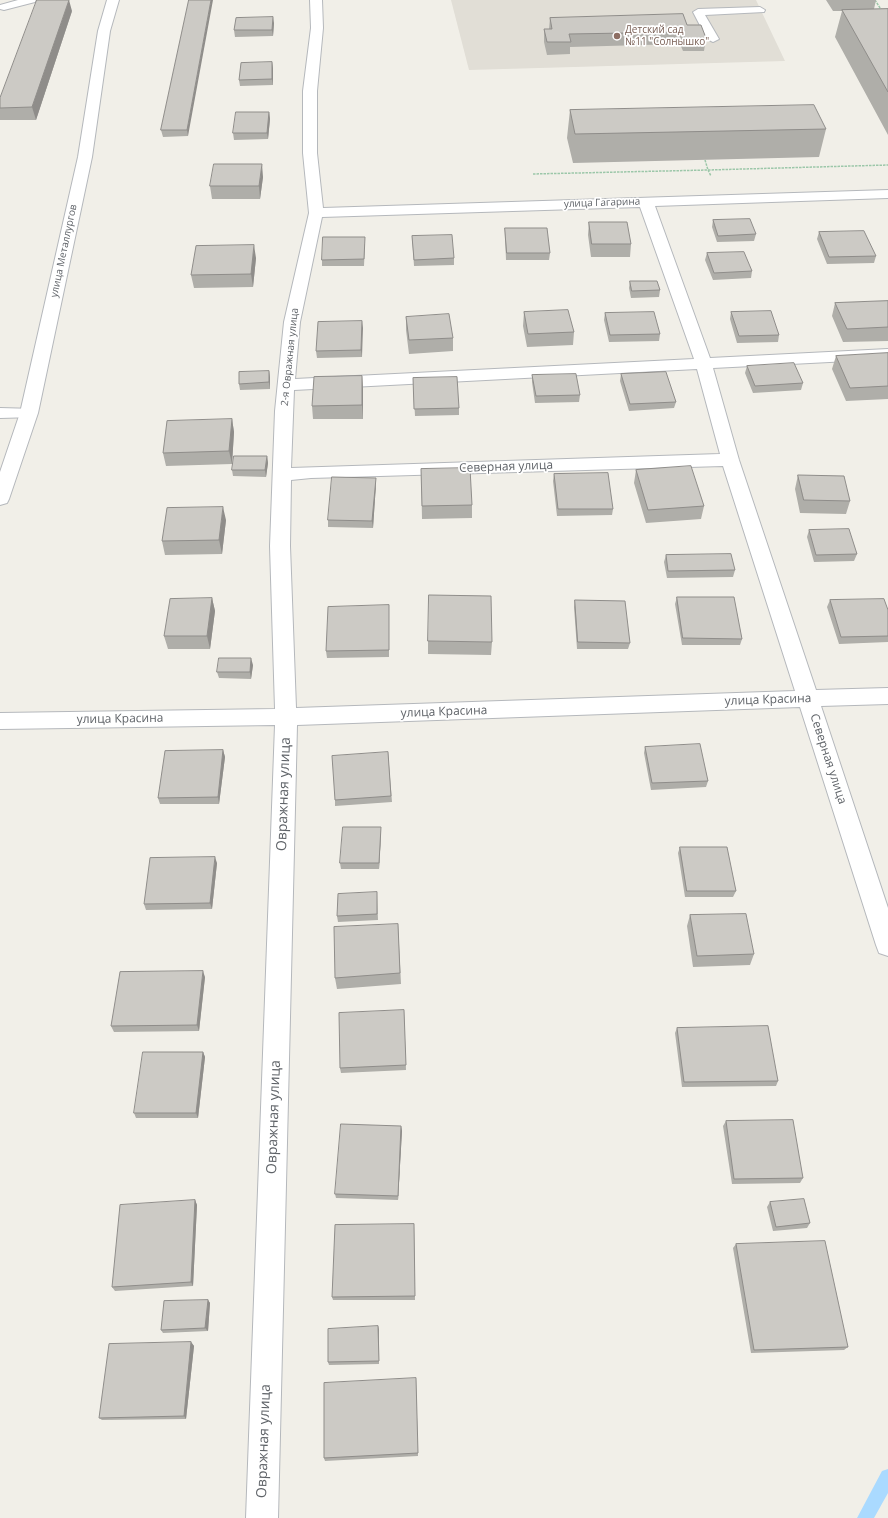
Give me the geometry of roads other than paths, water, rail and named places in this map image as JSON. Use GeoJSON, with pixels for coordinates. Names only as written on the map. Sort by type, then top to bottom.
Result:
{"type":"FeatureCollection","features":[{"type":"Feature","properties":{"kind":"street","name":"улица Металлургов"},"geometry":{"type":"LineString","coordinates":[[0,499],[29,413],[85,157],[104,31],[113,0]]}},
{"type":"Feature","properties":{"kind":"street","name":"2-я Овражная улица"},"geometry":{"type":"LineString","coordinates":[[286,717],[280,546],[282,475],[286,385],[292,322],[316,213],[310,153],[310,91],[317,28],[316,0]]}},
{"type":"Feature","properties":{"kind":"street","name":"улица Гагарина"},"geometry":{"type":"LineString","coordinates":[[316,213],[888,194]]}},
{"type":"Feature","properties":{"kind":"street","name":"Северная улица"},"geometry":{"type":"LineString","coordinates":[[646,202],[704,364],[730,460],[888,945]]}},
{"type":"Feature","properties":{"kind":"street"},"geometry":{"type":"LineString","coordinates":[[286,385],[888,354]]}},
{"type":"Feature","properties":{"kind":"street","name":"Северная улица"},"geometry":{"type":"LineString","coordinates":[[282,475],[310,472],[730,460]]}},
{"type":"Feature","properties":{"kind":"street","name":"улица Красина"},"geometry":{"type":"LineString","coordinates":[[0,721],[286,717],[888,696]]}},
{"type":"Feature","properties":{"kind":"street","name":"Овражная улица"},"geometry":{"type":"LineString","coordinates":[[262,1518],[286,717]]}},
{"type":"Feature","properties":{"kind":"lane"},"geometry":{"type":"LineString","coordinates":[[4,7],[31,0]]}},
{"type":"Feature","properties":{"kind":"lane"},"geometry":{"type":"LineString","coordinates":[[713,40],[698,12],[760,10]]}},
{"type":"Feature","properties":{"kind":"lane"},"geometry":{"type":"LineString","coordinates":[[0,413],[29,413]]}},
{"type":"Feature","properties":{"kind":"waterway"},"geometry":{"type":"LineString","coordinates":[[865,1518],[888,1477]]}},
{"type":"Feature","properties":{"kind":"place","name":"Детский сад №11 \"Солнышко\""},"geometry":{"type":"Point","coordinates":[617,36]}}]}
